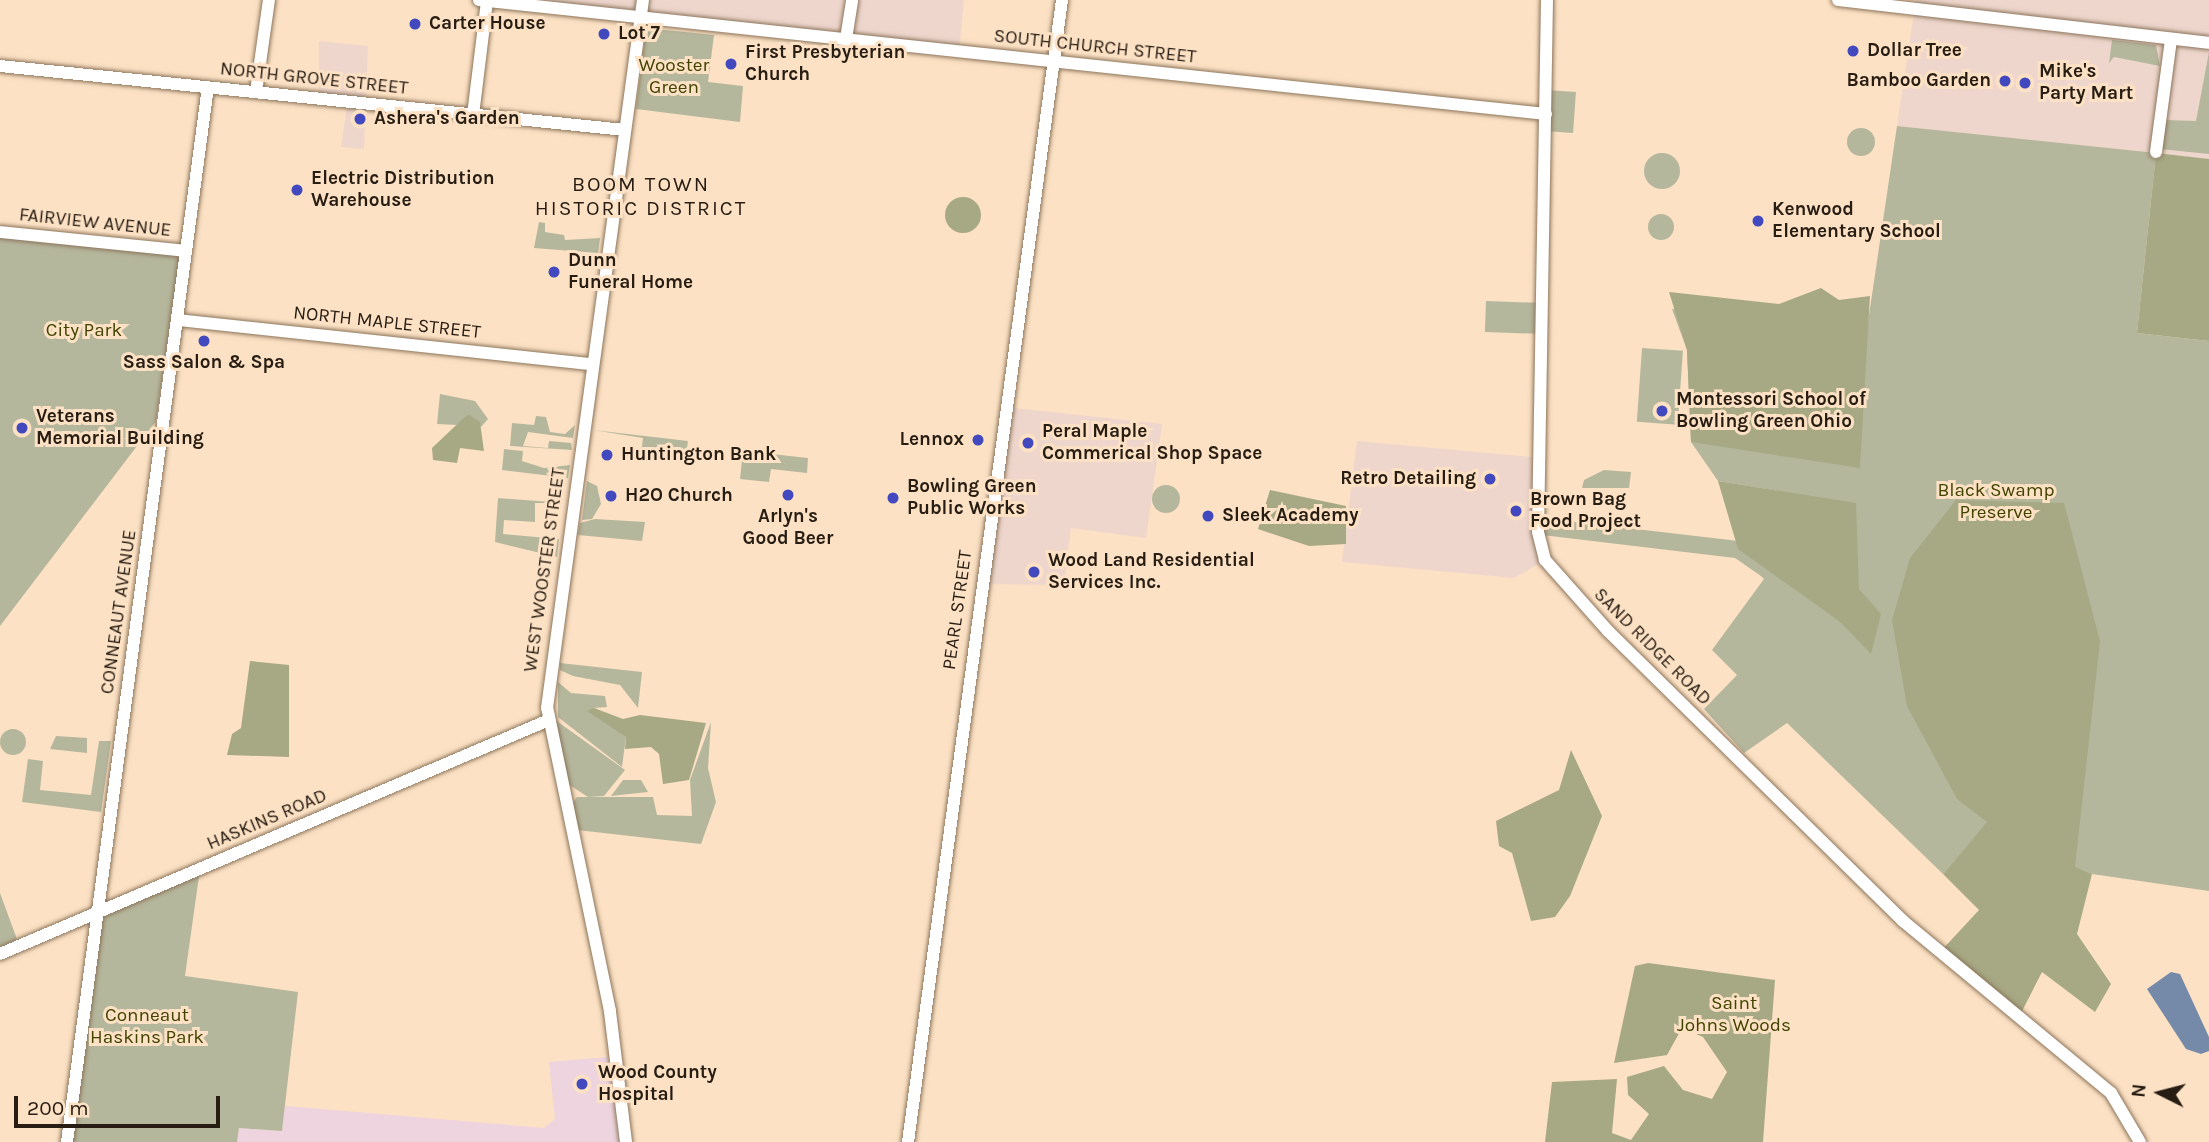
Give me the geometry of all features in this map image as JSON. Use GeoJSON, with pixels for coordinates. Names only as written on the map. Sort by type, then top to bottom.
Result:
{"type":"FeatureCollection","features":[{"type":"Feature","properties":{"kind":"street"},"geometry":{"type":"LineString","coordinates":[[256,92],[268,0]]}},
{"type":"Feature","properties":{"kind":"street","name":"SOUTH CHURCH STREET"},"geometry":{"type":"LineString","coordinates":[[479,0],[1546,114]]}},
{"type":"Feature","properties":{"kind":"street","name":"WEST WOOSTER STREET"},"geometry":{"type":"LineString","coordinates":[[626,1142],[610,1011],[549,720],[547,690],[643,0]]}},
{"type":"Feature","properties":{"kind":"street"},"geometry":{"type":"LineString","coordinates":[[846,39],[852,0]]}},
{"type":"Feature","properties":{"kind":"street","name":"PEARL STREET"},"geometry":{"type":"LineString","coordinates":[[908,1142],[1062,0]]}},
{"type":"Feature","properties":{"kind":"street","name":"SAND RIDGE ROAD"},"geometry":{"type":"LineString","coordinates":[[1547,0],[1538,532],[1549,568],[1903,921],[2090,1073],[2120,1105],[2140,1142]]}},
{"type":"Feature","properties":{"kind":"street"},"geometry":{"type":"LineString","coordinates":[[1838,0],[1915,4],[2209,43]]}},
{"type":"Feature","properties":{"kind":"street"},"geometry":{"type":"LineString","coordinates":[[473,115],[494,1]]}},
{"type":"Feature","properties":{"kind":"street"},"geometry":{"type":"LineString","coordinates":[[2156,152],[2171,39]]}},
{"type":"Feature","properties":{"kind":"street","name":"NORTH GROVE STREET"},"geometry":{"type":"LineString","coordinates":[[0,66],[625,130]]}},
{"type":"Feature","properties":{"kind":"street","name":"CONNEAUT AVENUE"},"geometry":{"type":"LineString","coordinates":[[67,1142],[208,87]]}},
{"type":"Feature","properties":{"kind":"street","name":"FAIRVIEW AVENUE"},"geometry":{"type":"LineString","coordinates":[[0,232],[186,251]]}},
{"type":"Feature","properties":{"kind":"street","name":"NORTH MAPLE STREET"},"geometry":{"type":"LineString","coordinates":[[178,320],[593,364]]}},
{"type":"Feature","properties":{"kind":"street","name":"HASKINS ROAD"},"geometry":{"type":"LineString","coordinates":[[0,954],[549,720]]}},
{"type":"Feature","properties":{"kind":"shaded area"},"geometry":{"type":"Polygon","coordinates":[[[479,0],[964,0],[959,52],[479,0]]]}},
{"type":"Feature","properties":{"kind":"shaded area"},"geometry":{"type":"Polygon","coordinates":[[[1916,0],[2209,0],[2209,159],[1897,126],[1916,0]]]}},
{"type":"Feature","properties":{"kind":"shaded area"},"geometry":{"type":"Polygon","coordinates":[[[319,41],[368,46],[364,149],[341,147],[348,101],[319,98],[319,41]]]}},
{"type":"Feature","properties":{"kind":"shaded area"},"geometry":{"type":"Polygon","coordinates":[[[1005,407],[1162,424],[1146,538],[1071,528],[1064,585],[981,584],[1005,407]]]}},
{"type":"Feature","properties":{"kind":"shaded area"},"geometry":{"type":"Polygon","coordinates":[[[1357,441],[1532,457],[1539,463],[1545,560],[1514,578],[1342,562],[1357,441]]]}},
{"type":"Feature","properties":{"kind":"shaded area","name":"Wood County Hospital"},"geometry":{"type":"Polygon","coordinates":[[[608,1057],[622,1142],[237,1142],[239,1128],[282,1131],[285,1106],[544,1128],[555,1119],[549,1062],[608,1057]]]}},
{"type":"Feature","properties":{"kind":"green space","name":"Wooster Green"},"geometry":{"type":"Polygon","coordinates":[[[646,28],[714,35],[708,82],[743,86],[740,122],[636,109],[646,28]]]}},
{"type":"Feature","properties":{"kind":"green space"},"geometry":{"type":"Polygon","coordinates":[[[2112,40],[2156,45],[2160,66],[2114,57],[2109,63],[2112,40]]]}},
{"type":"Feature","properties":{"kind":"green space"},"geometry":{"type":"Polygon","coordinates":[[[2209,52],[2209,154],[2160,149],[2164,120],[2196,121],[2209,52]]]}},
{"type":"Feature","properties":{"kind":"green space"},"geometry":{"type":"Polygon","coordinates":[[[1547,90],[1576,92],[1573,133],[1544,131],[1547,90]]]}},
{"type":"Feature","properties":{"kind":"green space","name":"Black Swamp Preserve"},"geometry":{"type":"Polygon","coordinates":[[[1897,126],[2156,153],[2137,333],[2209,341],[2209,891],[2092,874],[1979,832],[1943,874],[1787,723],[1744,753],[1704,709],[1737,675],[1712,650],[1764,579],[1761,576],[1735,558],[1542,535],[1541,518],[1773,545],[1784,492],[1718,481],[1691,442],[1687,350],[1672,309],[1868,322],[1897,126]]]}},
{"type":"Feature","properties":{"kind":"green space"},"geometry":{"type":"Polygon","coordinates":[[[1861,128],[1871,132],[1875,142],[1871,152],[1861,156],[1851,152],[1847,142],[1851,132],[1861,128]]]}},
{"type":"Feature","properties":{"kind":"green space"},"geometry":{"type":"Polygon","coordinates":[[[1662,153],[1674,159],[1680,171],[1674,183],[1662,189],[1650,183],[1644,171],[1650,159],[1662,153]]]}},
{"type":"Feature","properties":{"kind":"green space"},"geometry":{"type":"Polygon","coordinates":[[[2156,153],[2209,159],[2209,341],[2137,333],[2156,153]]]}},
{"type":"Feature","properties":{"kind":"green space"},"geometry":{"type":"Polygon","coordinates":[[[963,197],[976,202],[981,215],[976,228],[963,233],[950,228],[945,215],[950,202],[963,197]]]}},
{"type":"Feature","properties":{"kind":"green space"},"geometry":{"type":"Polygon","coordinates":[[[1661,214],[1670,218],[1674,227],[1670,236],[1661,240],[1652,236],[1648,227],[1652,218],[1661,214]]]}},
{"type":"Feature","properties":{"kind":"green space"},"geometry":{"type":"Polygon","coordinates":[[[539,222],[545,223],[545,232],[564,235],[565,240],[600,238],[598,253],[534,248],[539,222]]]}},
{"type":"Feature","properties":{"kind":"green space","name":"City Park"},"geometry":{"type":"Polygon","coordinates":[[[0,237],[180,255],[156,421],[0,626],[0,237]]]}},
{"type":"Feature","properties":{"kind":"green space"},"geometry":{"type":"Polygon","coordinates":[[[1821,288],[1839,300],[1870,296],[1860,468],[1691,442],[1687,350],[1669,292],[1779,304],[1821,288]]]}},
{"type":"Feature","properties":{"kind":"green space"},"geometry":{"type":"Polygon","coordinates":[[[1486,301],[1538,303],[1537,334],[1485,332],[1486,301]]]}},
{"type":"Feature","properties":{"kind":"green space"},"geometry":{"type":"Polygon","coordinates":[[[1642,348],[1683,351],[1678,425],[1637,422],[1642,348]]]}},
{"type":"Feature","properties":{"kind":"green space"},"geometry":{"type":"Polygon","coordinates":[[[440,394],[475,401],[488,419],[481,427],[468,414],[458,425],[437,424],[440,394]]]}},
{"type":"Feature","properties":{"kind":"green space"},"geometry":{"type":"Polygon","coordinates":[[[468,414],[480,422],[484,451],[460,448],[457,463],[433,460],[432,448],[468,414]]]}},
{"type":"Feature","properties":{"kind":"green space"},"geometry":{"type":"Polygon","coordinates":[[[536,416],[546,417],[550,432],[565,434],[575,425],[573,438],[528,432],[523,446],[548,448],[549,441],[571,443],[572,450],[510,446],[512,423],[534,425],[536,416]]]}},
{"type":"Feature","properties":{"kind":"green space"},"geometry":{"type":"Polygon","coordinates":[[[593,430],[688,441],[685,462],[655,454],[640,463],[643,438],[593,430]]]}},
{"type":"Feature","properties":{"kind":"green space"},"geometry":{"type":"Polygon","coordinates":[[[504,449],[523,451],[522,461],[544,468],[570,465],[568,478],[502,470],[504,449]]]}},
{"type":"Feature","properties":{"kind":"green space"},"geometry":{"type":"Polygon","coordinates":[[[743,451],[808,458],[807,473],[771,469],[769,482],[740,479],[743,451]]]}},
{"type":"Feature","properties":{"kind":"green space"},"geometry":{"type":"Polygon","coordinates":[[[1604,470],[1631,472],[1629,488],[1582,488],[1584,480],[1604,470]]]}},
{"type":"Feature","properties":{"kind":"green space"},"geometry":{"type":"Polygon","coordinates":[[[587,481],[597,486],[601,504],[592,519],[582,520],[587,481]]]}},
{"type":"Feature","properties":{"kind":"green space"},"geometry":{"type":"Polygon","coordinates":[[[1718,481],[1856,503],[1859,589],[1881,614],[1871,654],[1839,621],[1738,549],[1718,481]]]}},
{"type":"Feature","properties":{"kind":"green space"},"geometry":{"type":"Polygon","coordinates":[[[1166,485],[1176,489],[1180,499],[1176,509],[1166,513],[1156,509],[1152,499],[1156,489],[1166,485]]]}},
{"type":"Feature","properties":{"kind":"green space"},"geometry":{"type":"Polygon","coordinates":[[[1270,490],[1346,506],[1346,544],[1309,546],[1258,529],[1270,490]]]}},
{"type":"Feature","properties":{"kind":"green space"},"geometry":{"type":"Polygon","coordinates":[[[498,498],[564,503],[535,503],[535,522],[504,520],[503,534],[559,539],[557,557],[495,542],[498,498]]]}},
{"type":"Feature","properties":{"kind":"green space"},"geometry":{"type":"Polygon","coordinates":[[[1956,500],[2064,503],[2100,641],[2075,867],[2092,874],[2077,934],[2111,984],[2095,1012],[2042,972],[2019,1017],[1940,952],[1979,910],[1943,874],[1987,822],[1957,799],[1907,706],[1892,620],[1910,558],[1956,500]]]}},
{"type":"Feature","properties":{"kind":"green space"},"geometry":{"type":"Polygon","coordinates":[[[595,519],[645,522],[642,541],[578,535],[580,523],[595,519]]]}},
{"type":"Feature","properties":{"kind":"green space"},"geometry":{"type":"Polygon","coordinates":[[[250,661],[289,665],[289,757],[227,755],[232,734],[241,728],[250,661]]]}},
{"type":"Feature","properties":{"kind":"green space"},"geometry":{"type":"Polygon","coordinates":[[[560,663],[642,672],[638,708],[620,685],[573,676],[560,670],[560,663]]]}},
{"type":"Feature","properties":{"kind":"green space"},"geometry":{"type":"Polygon","coordinates":[[[558,682],[571,693],[605,696],[607,707],[594,708],[626,737],[622,767],[558,717],[558,682]]]}},
{"type":"Feature","properties":{"kind":"green space"},"geometry":{"type":"Polygon","coordinates":[[[594,708],[623,719],[640,715],[706,723],[689,780],[663,784],[659,754],[651,747],[625,749],[626,737],[587,711],[594,708]]]}},
{"type":"Feature","properties":{"kind":"green space"},"geometry":{"type":"Polygon","coordinates":[[[554,719],[625,770],[604,796],[588,797],[568,784],[554,719]]]}},
{"type":"Feature","properties":{"kind":"green space"},"geometry":{"type":"Polygon","coordinates":[[[711,722],[708,768],[716,802],[701,844],[577,830],[572,804],[577,797],[653,797],[657,815],[692,816],[690,780],[711,722]]]}},
{"type":"Feature","properties":{"kind":"green space"},"geometry":{"type":"Polygon","coordinates":[[[13,729],[22,733],[26,742],[22,751],[13,755],[4,751],[0,742],[4,733],[13,729]]]}},
{"type":"Feature","properties":{"kind":"green space"},"geometry":{"type":"Polygon","coordinates":[[[56,736],[87,738],[87,753],[50,749],[56,736]]]}},
{"type":"Feature","properties":{"kind":"green space"},"geometry":{"type":"Polygon","coordinates":[[[99,741],[111,741],[101,812],[22,802],[28,759],[43,761],[40,790],[91,795],[99,741]]]}},
{"type":"Feature","properties":{"kind":"green space"},"geometry":{"type":"Polygon","coordinates":[[[1571,750],[1602,816],[1570,896],[1555,917],[1531,921],[1512,853],[1499,846],[1496,821],[1559,790],[1571,750]]]}},
{"type":"Feature","properties":{"kind":"green space"},"geometry":{"type":"Polygon","coordinates":[[[623,780],[641,780],[648,792],[611,796],[623,780]]]}},
{"type":"Feature","properties":{"kind":"green space","name":"Conneaut Haskins Park"},"geometry":{"type":"Polygon","coordinates":[[[200,869],[185,976],[298,992],[282,1131],[239,1128],[237,1142],[70,1142],[98,913],[200,869]]]}},
{"type":"Feature","properties":{"kind":"green space"},"geometry":{"type":"Polygon","coordinates":[[[0,893],[18,942],[0,949],[0,893]]]}},
{"type":"Feature","properties":{"kind":"green space","name":"Saint Johns Woods"},"geometry":{"type":"Polygon","coordinates":[[[1648,963],[1775,980],[1763,1142],[1545,1142],[1552,1082],[1617,1079],[1612,1133],[1631,1140],[1649,1114],[1628,1095],[1627,1077],[1664,1066],[1683,1090],[1712,1099],[1727,1072],[1703,1037],[1682,1028],[1667,1055],[1614,1063],[1635,966],[1648,963]]]}},
{"type":"Feature","properties":{"kind":"water"},"geometry":{"type":"Polygon","coordinates":[[[2171,972],[2180,974],[2209,1037],[2209,1051],[2201,1054],[2186,1049],[2147,989],[2171,972]]]}},
{"type":"Feature","properties":{"kind":"place","name":"Carter House"},"geometry":{"type":"Point","coordinates":[415,24]}},
{"type":"Feature","properties":{"kind":"place","name":"Lot 7"},"geometry":{"type":"Point","coordinates":[604,34]}},
{"type":"Feature","properties":{"kind":"place","name":"Dollar Tree"},"geometry":{"type":"Point","coordinates":[1853,51]}},
{"type":"Feature","properties":{"kind":"place","name":"First Presbyterian Church"},"geometry":{"type":"Point","coordinates":[731,64]}},
{"type":"Feature","properties":{"kind":"place","name":"Bamboo Garden"},"geometry":{"type":"Point","coordinates":[2005,81]}},
{"type":"Feature","properties":{"kind":"place","name":"Mike's Party Mart"},"geometry":{"type":"Point","coordinates":[2025,83]}},
{"type":"Feature","properties":{"kind":"place","name":"Ashera's Garden"},"geometry":{"type":"Point","coordinates":[360,119]}},
{"type":"Feature","properties":{"kind":"place","name":"Electric Distribution Warehouse"},"geometry":{"type":"Point","coordinates":[297,190]}},
{"type":"Feature","properties":{"kind":"place","name":"Kenwood Elementary School"},"geometry":{"type":"Point","coordinates":[1758,221]}},
{"type":"Feature","properties":{"kind":"place","name":"Dunn Funeral Home"},"geometry":{"type":"Point","coordinates":[554,272]}},
{"type":"Feature","properties":{"kind":"place","name":"Sass Salon & Spa"},"geometry":{"type":"Point","coordinates":[204,341]}},
{"type":"Feature","properties":{"kind":"place","name":"Montessori School of Bowling Green Ohio"},"geometry":{"type":"Point","coordinates":[1662,411]}},
{"type":"Feature","properties":{"kind":"place","name":"Veterans Memorial Building"},"geometry":{"type":"Point","coordinates":[22,428]}},
{"type":"Feature","properties":{"kind":"place","name":"Lennox"},"geometry":{"type":"Point","coordinates":[978,440]}},
{"type":"Feature","properties":{"kind":"place","name":"Peral Maple Commerical Shop Space"},"geometry":{"type":"Point","coordinates":[1028,443]}},
{"type":"Feature","properties":{"kind":"place","name":"Huntington Bank"},"geometry":{"type":"Point","coordinates":[607,455]}},
{"type":"Feature","properties":{"kind":"place","name":"Retro Detailing"},"geometry":{"type":"Point","coordinates":[1490,479]}},
{"type":"Feature","properties":{"kind":"place","name":"Arlyn's Good Beer"},"geometry":{"type":"Point","coordinates":[788,495]}},
{"type":"Feature","properties":{"kind":"place","name":"H2O Church"},"geometry":{"type":"Point","coordinates":[611,496]}},
{"type":"Feature","properties":{"kind":"place","name":"Bowling Green Public Works"},"geometry":{"type":"Point","coordinates":[893,498]}},
{"type":"Feature","properties":{"kind":"place","name":"Brown Bag Food Project"},"geometry":{"type":"Point","coordinates":[1516,511]}},
{"type":"Feature","properties":{"kind":"place","name":"Sleek Academy"},"geometry":{"type":"Point","coordinates":[1208,516]}},
{"type":"Feature","properties":{"kind":"place","name":"Wood Land Residential Services Inc."},"geometry":{"type":"Point","coordinates":[1034,572]}},
{"type":"Feature","properties":{"kind":"place","name":"Wood County Hospital"},"geometry":{"type":"Point","coordinates":[582,1084]}},
{"type":"Feature","properties":{"kind":"district","name":"BOOM TOWN HISTORIC DISTRICT"},"geometry":{"type":"Point","coordinates":[641,196]}}]}
